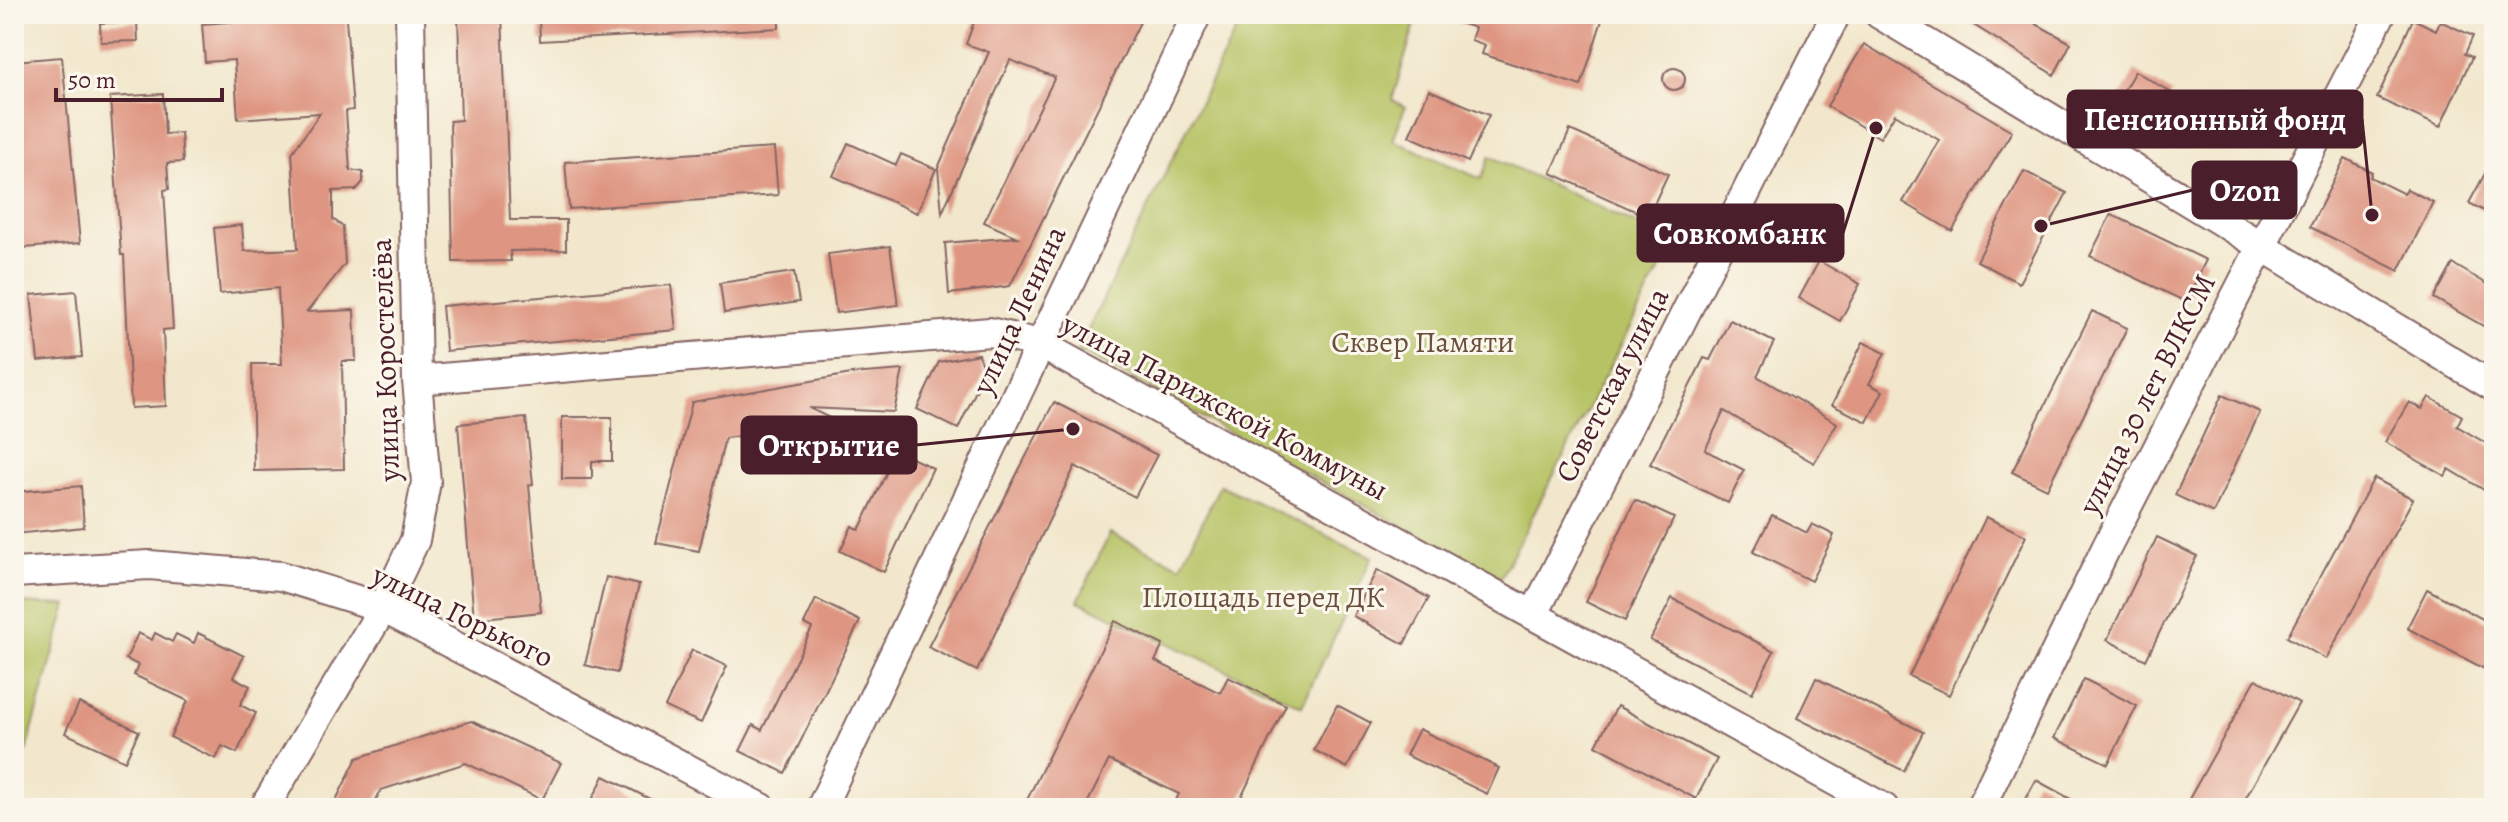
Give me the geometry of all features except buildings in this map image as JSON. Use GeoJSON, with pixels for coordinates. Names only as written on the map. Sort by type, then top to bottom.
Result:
{"type":"FeatureCollection","features":[{"type":"Feature","properties":{"kind":"street","name":"улица Коростелёва"},"geometry":{"type":"LineString","coordinates":[[264,808],[383,608],[415,540],[426,482],[417,380],[410,14]]}},
{"type":"Feature","properties":{"kind":"street","name":"улица Ленина"},"geometry":{"type":"LineString","coordinates":[[821,808],[1197,14]]}},
{"type":"Feature","properties":{"kind":"street","name":"Советская улица"},"geometry":{"type":"LineString","coordinates":[[1534,614],[1836,14]]}},
{"type":"Feature","properties":{"kind":"street"},"geometry":{"type":"LineString","coordinates":[[1879,14],[2494,387]]}},
{"type":"Feature","properties":{"kind":"street","name":"улица 30 лет ВЛКСМ"},"geometry":{"type":"LineString","coordinates":[[1980,808],[2106,548],[2381,14]]}},
{"type":"Feature","properties":{"kind":"street","name":"улица Парижской Коммуны"},"geometry":{"type":"LineString","coordinates":[[417,380],[990,332],[1040,344],[1884,808]]}},
{"type":"Feature","properties":{"kind":"street","name":"улица Горького"},"geometry":{"type":"LineString","coordinates":[[14,573],[149,565],[281,576],[383,608],[762,808]]}},
{"type":"Feature","properties":{"kind":"green space","name":"Сквер Памяти"},"geometry":{"type":"Polygon","coordinates":[[[1244,14],[1418,14],[1392,100],[1405,107],[1393,140],[1481,179],[1490,156],[1674,242],[1500,579],[1078,350],[1244,14]]]}},
{"type":"Feature","properties":{"kind":"green space","name":"Площадь перед ДК"},"geometry":{"type":"Polygon","coordinates":[[[1220,485],[1372,557],[1302,706],[1078,601],[1110,533],[1181,566],[1220,485]]]}},
{"type":"Feature","properties":{"kind":"green space"},"geometry":{"type":"Polygon","coordinates":[[[14,603],[67,605],[14,795],[14,603]]]}},
{"type":"Feature","properties":{"kind":"place","name":"Совкомбанк"},"geometry":{"type":"Point","coordinates":[1876,128]}},
{"type":"Feature","properties":{"kind":"place","name":"Пенсионный фонд"},"geometry":{"type":"Point","coordinates":[2372,215]}},
{"type":"Feature","properties":{"kind":"place","name":"Ozon"},"geometry":{"type":"Point","coordinates":[2041,226]}},
{"type":"Feature","properties":{"kind":"place","name":"Открытие"},"geometry":{"type":"Point","coordinates":[1073,429]}}]}
